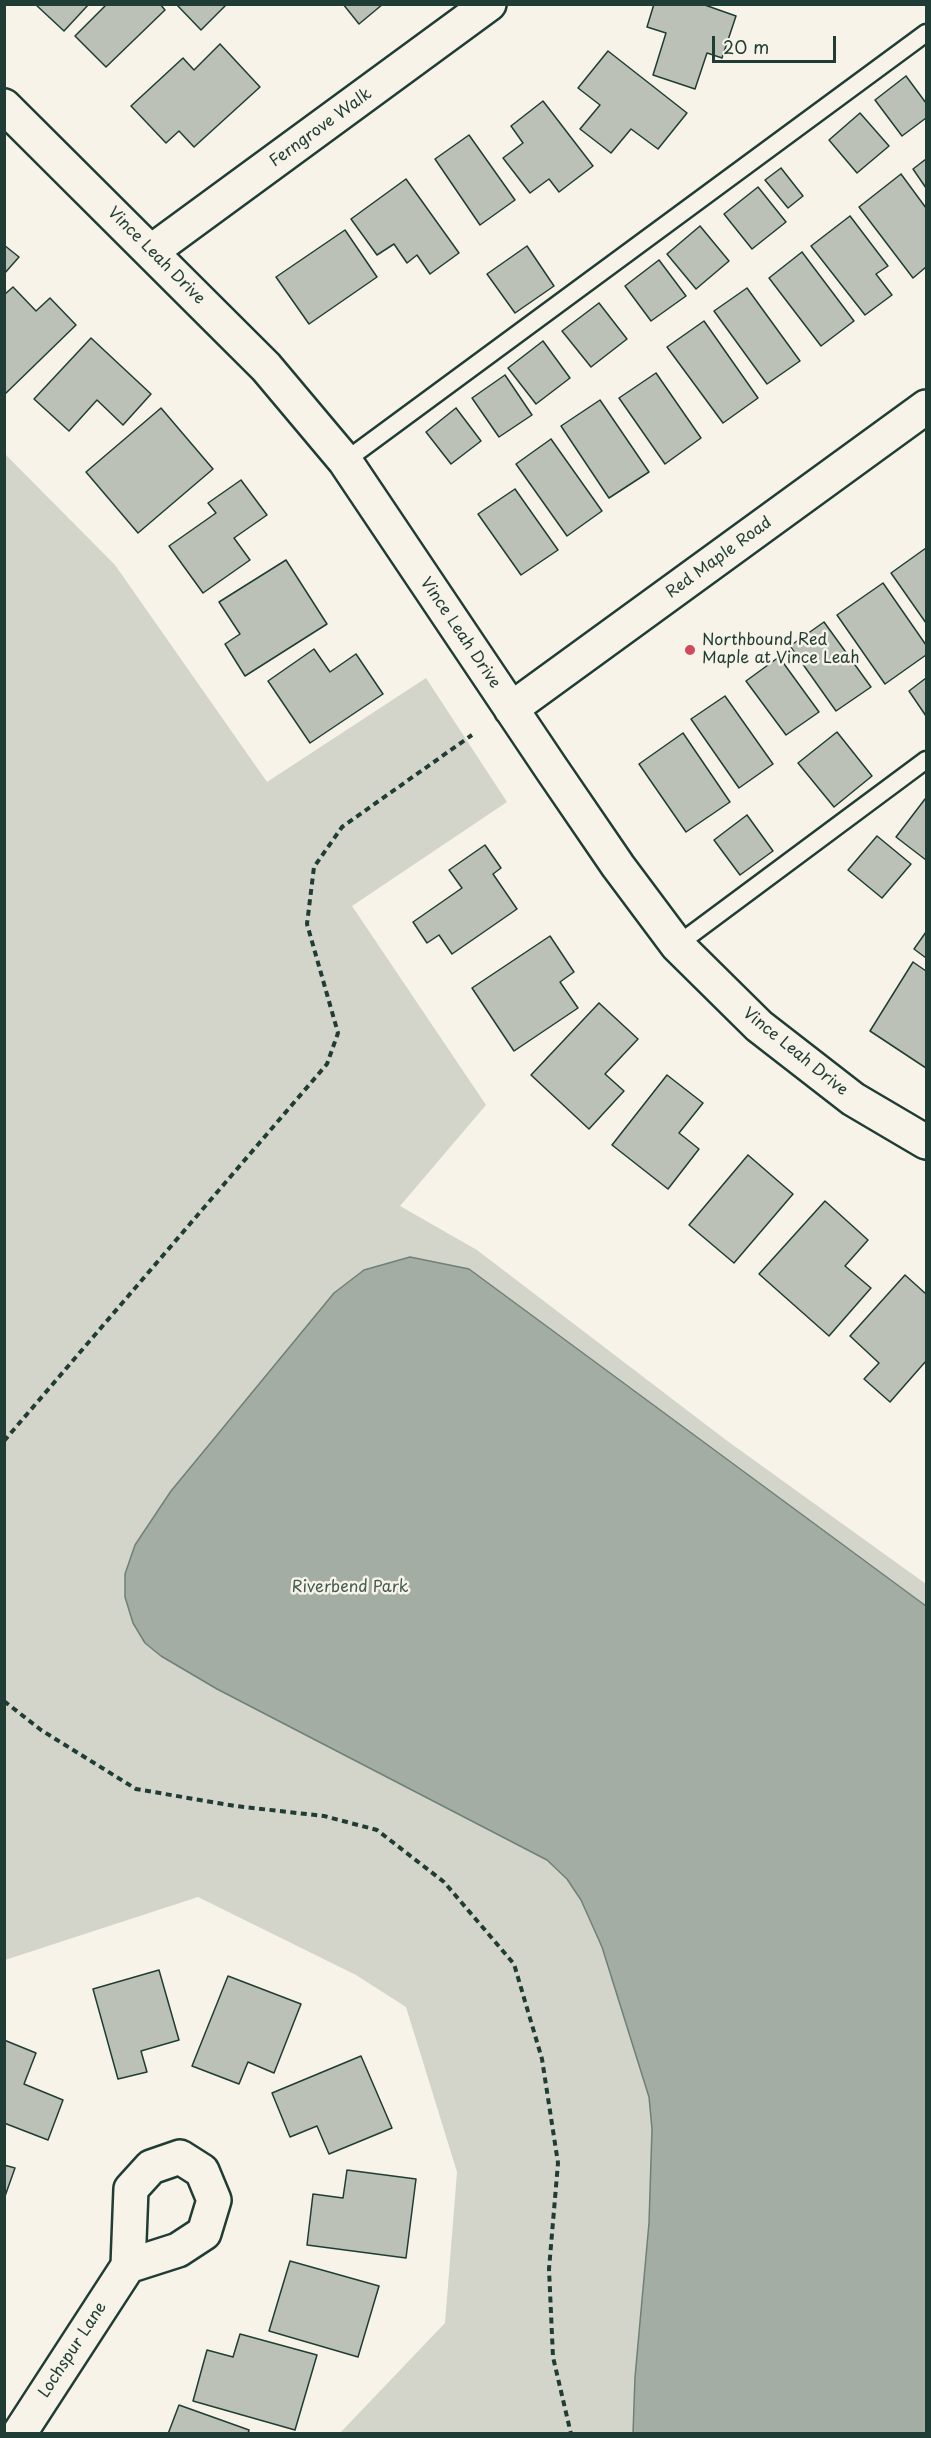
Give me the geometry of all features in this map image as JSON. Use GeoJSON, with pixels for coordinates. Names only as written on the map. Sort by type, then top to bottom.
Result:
{"type":"FeatureCollection","features":[{"type":"Feature","properties":{"kind":"street","name":"Ferngrove Walk"},"geometry":{"type":"LineString","coordinates":[[152,251],[489,4]]}},
{"type":"Feature","properties":{"kind":"street","name":"Vince Leah Drive"},"geometry":{"type":"LineString","coordinates":[[4,106],[266,367],[345,461],[618,866],[677,945],[759,1026],[853,1099],[927,1142]]}},
{"type":"Feature","properties":{"kind":"street","name":"Red Maple Road"},"geometry":{"type":"LineString","coordinates":[[512,709],[927,407]]}},
{"type":"Feature","properties":{"kind":"street","name":"Lochspur Lane"},"geometry":{"type":"LineString","coordinates":[[19,2433],[128,2266]]}},
{"type":"Feature","properties":{"kind":"lane"},"geometry":{"type":"LineString","coordinates":[[345,461],[927,33]]}},
{"type":"Feature","properties":{"kind":"lane"},"geometry":{"type":"LineString","coordinates":[[677,945],[927,760]]}},
{"type":"Feature","properties":{"kind":"path"},"geometry":{"type":"LineString","coordinates":[[4,1441],[327,1064],[338,1034],[307,924],[314,867],[342,827],[472,735]]}},
{"type":"Feature","properties":{"kind":"path"},"geometry":{"type":"LineString","coordinates":[[4,1701],[41,1730],[136,1789],[235,1806],[324,1816],[377,1830],[444,1882],[514,1964],[542,2059],[558,2163],[549,2280],[553,2358],[571,2433]]}},
{"type":"Feature","properties":{"kind":"green space","name":"Riverbend Park"},"geometry":{"type":"Polygon","coordinates":[[[5,454],[115,565],[267,782],[426,678],[507,802],[352,906],[486,1105],[400,1206],[477,1250],[726,1440],[926,1584],[926,2433],[340,2433],[445,2323],[457,2172],[406,2007],[356,1975],[198,1897],[5,1960],[5,454]]]}},
{"type":"Feature","properties":{"kind":"shaded area"},"geometry":{"type":"Polygon","coordinates":[[[410,1257],[469,1269],[926,1606],[926,2433],[633,2433],[635,2377],[649,2223],[652,2129],[649,2097],[602,1947],[581,1900],[567,1879],[547,1860],[217,1689],[161,1656],[145,1643],[133,1623],[125,1597],[125,1574],[135,1545],[171,1491],[334,1293],[364,1270],[410,1257]]]}},
{"type":"Feature","properties":{"kind":"building"},"geometry":{"type":"Polygon","coordinates":[[[35,4],[89,4],[64,31],[35,4]]]}},
{"type":"Feature","properties":{"kind":"building"},"geometry":{"type":"Polygon","coordinates":[[[107,4],[160,4],[165,10],[106,67],[75,36],[107,4]]]}},
{"type":"Feature","properties":{"kind":"building"},"geometry":{"type":"Polygon","coordinates":[[[176,4],[227,4],[201,30],[176,4]]]}},
{"type":"Feature","properties":{"kind":"building"},"geometry":{"type":"Polygon","coordinates":[[[343,4],[383,4],[359,24],[343,4]]]}},
{"type":"Feature","properties":{"kind":"building"},"geometry":{"type":"Polygon","coordinates":[[[654,4],[702,4],[736,16],[722,58],[707,53],[695,89],[653,75],[666,33],[647,27],[654,4]]]}},
{"type":"Feature","properties":{"kind":"building"},"geometry":{"type":"Polygon","coordinates":[[[220,44],[260,87],[194,147],[179,131],[166,143],[131,106],[183,58],[194,70],[220,44]]]}},
{"type":"Feature","properties":{"kind":"building"},"geometry":{"type":"Polygon","coordinates":[[[608,51],[687,113],[658,149],[631,129],[611,153],[580,129],[600,105],[578,88],[608,51]]]}},
{"type":"Feature","properties":{"kind":"building"},"geometry":{"type":"Polygon","coordinates":[[[906,76],[926,103],[926,118],[902,136],[875,100],[906,76]]]}},
{"type":"Feature","properties":{"kind":"building"},"geometry":{"type":"Polygon","coordinates":[[[543,101],[593,166],[559,192],[549,179],[530,193],[503,158],[523,143],[511,126],[543,101]]]}},
{"type":"Feature","properties":{"kind":"building"},"geometry":{"type":"Polygon","coordinates":[[[860,113],[889,146],[857,173],[829,140],[860,113]]]}},
{"type":"Feature","properties":{"kind":"building"},"geometry":{"type":"Polygon","coordinates":[[[469,135],[515,200],[480,225],[435,159],[469,135]]]}},
{"type":"Feature","properties":{"kind":"building"},"geometry":{"type":"Polygon","coordinates":[[[926,159],[926,188],[913,169],[926,159]]]}},
{"type":"Feature","properties":{"kind":"building"},"geometry":{"type":"Polygon","coordinates":[[[781,168],[803,196],[788,208],[765,180],[781,168]]]}},
{"type":"Feature","properties":{"kind":"building"},"geometry":{"type":"Polygon","coordinates":[[[901,174],[926,208],[926,267],[913,278],[859,207],[901,174]]]}},
{"type":"Feature","properties":{"kind":"building"},"geometry":{"type":"Polygon","coordinates":[[[406,179],[459,253],[430,274],[417,255],[407,263],[394,244],[377,255],[351,219],[406,179]]]}},
{"type":"Feature","properties":{"kind":"building"},"geometry":{"type":"Polygon","coordinates":[[[758,187],[786,222],[752,249],[724,214],[758,187]]]}},
{"type":"Feature","properties":{"kind":"building"},"geometry":{"type":"Polygon","coordinates":[[[850,216],[888,266],[876,274],[892,295],[865,315],[811,246],[850,216]]]}},
{"type":"Feature","properties":{"kind":"building"},"geometry":{"type":"Polygon","coordinates":[[[700,226],[729,261],[696,289],[667,254],[700,226]]]}},
{"type":"Feature","properties":{"kind":"building"},"geometry":{"type":"Polygon","coordinates":[[[345,230],[377,277],[309,324],[276,277],[345,230]]]}},
{"type":"Feature","properties":{"kind":"building"},"geometry":{"type":"Polygon","coordinates":[[[4,245],[19,257],[4,274],[4,245]]]}},
{"type":"Feature","properties":{"kind":"building"},"geometry":{"type":"Polygon","coordinates":[[[527,246],[554,286],[515,313],[487,274],[527,246]]]}},
{"type":"Feature","properties":{"kind":"building"},"geometry":{"type":"Polygon","coordinates":[[[802,252],[854,321],[821,346],[769,278],[802,252]]]}},
{"type":"Feature","properties":{"kind":"building"},"geometry":{"type":"Polygon","coordinates":[[[659,260],[686,296],[651,321],[625,286],[659,260]]]}},
{"type":"Feature","properties":{"kind":"building"},"geometry":{"type":"Polygon","coordinates":[[[13,287],[36,311],[50,298],[76,325],[4,395],[4,295],[13,287]]]}},
{"type":"Feature","properties":{"kind":"building"},"geometry":{"type":"Polygon","coordinates":[[[747,288],[800,361],[767,384],[714,311],[747,288]]]}},
{"type":"Feature","properties":{"kind":"building"},"geometry":{"type":"Polygon","coordinates":[[[599,303],[627,339],[591,367],[562,331],[599,303]]]}},
{"type":"Feature","properties":{"kind":"building"},"geometry":{"type":"Polygon","coordinates":[[[704,321],[758,398],[723,423],[667,347],[704,321]]]}},
{"type":"Feature","properties":{"kind":"building"},"geometry":{"type":"Polygon","coordinates":[[[91,338],[151,394],[123,425],[97,400],[69,431],[34,399],[91,338]]]}},
{"type":"Feature","properties":{"kind":"building"},"geometry":{"type":"Polygon","coordinates":[[[543,341],[570,378],[536,404],[508,368],[543,341]]]}},
{"type":"Feature","properties":{"kind":"building"},"geometry":{"type":"Polygon","coordinates":[[[656,373],[701,438],[665,464],[619,398],[656,373]]]}},
{"type":"Feature","properties":{"kind":"building"},"geometry":{"type":"Polygon","coordinates":[[[505,375],[532,415],[499,437],[472,398],[505,375]]]}},
{"type":"Feature","properties":{"kind":"building"},"geometry":{"type":"Polygon","coordinates":[[[600,400],[649,472],[609,498],[561,426],[600,400]]]}},
{"type":"Feature","properties":{"kind":"building"},"geometry":{"type":"Polygon","coordinates":[[[161,408],[213,469],[138,533],[86,472],[161,408]]]}},
{"type":"Feature","properties":{"kind":"building"},"geometry":{"type":"Polygon","coordinates":[[[456,408],[481,441],[451,464],[426,432],[456,408]]]}},
{"type":"Feature","properties":{"kind":"building"},"geometry":{"type":"Polygon","coordinates":[[[551,439],[602,511],[567,536],[516,464],[551,439]]]}},
{"type":"Feature","properties":{"kind":"building"},"geometry":{"type":"Polygon","coordinates":[[[241,480],[267,515],[234,538],[250,560],[203,593],[169,546],[216,513],[208,503],[241,480]]]}},
{"type":"Feature","properties":{"kind":"building"},"geometry":{"type":"Polygon","coordinates":[[[515,489],[558,550],[521,575],[478,514],[515,489]]]}},
{"type":"Feature","properties":{"kind":"building"},"geometry":{"type":"Polygon","coordinates":[[[926,548],[926,623],[891,573],[926,548]]]}},
{"type":"Feature","properties":{"kind":"building"},"geometry":{"type":"Polygon","coordinates":[[[286,560],[327,624],[245,676],[225,644],[240,634],[219,602],[286,560]]]}},
{"type":"Feature","properties":{"kind":"building"},"geometry":{"type":"Polygon","coordinates":[[[883,583],[926,645],[926,655],[885,684],[837,615],[883,583]]]}},
{"type":"Feature","properties":{"kind":"building"},"geometry":{"type":"Polygon","coordinates":[[[824,622],[871,687],[836,711],[790,646],[824,622]]]}},
{"type":"Feature","properties":{"kind":"building"},"geometry":{"type":"Polygon","coordinates":[[[314,649],[330,672],[356,654],[383,694],[310,743],[268,681],[314,649]]]}},
{"type":"Feature","properties":{"kind":"building"},"geometry":{"type":"Polygon","coordinates":[[[779,657],[819,712],[786,735],[746,681],[779,657]]]}},
{"type":"Feature","properties":{"kind":"building"},"geometry":{"type":"Polygon","coordinates":[[[926,678],[926,716],[909,691],[926,678]]]}},
{"type":"Feature","properties":{"kind":"building"},"geometry":{"type":"Polygon","coordinates":[[[725,696],[773,764],[739,788],[691,719],[725,696]]]}},
{"type":"Feature","properties":{"kind":"building"},"geometry":{"type":"Polygon","coordinates":[[[837,732],[872,776],[834,807],[798,763],[837,732]]]}},
{"type":"Feature","properties":{"kind":"building"},"geometry":{"type":"Polygon","coordinates":[[[683,733],[730,802],[686,832],[639,764],[683,733]]]}},
{"type":"Feature","properties":{"kind":"building"},"geometry":{"type":"Polygon","coordinates":[[[926,800],[926,860],[896,837],[926,800]]]}},
{"type":"Feature","properties":{"kind":"building"},"geometry":{"type":"Polygon","coordinates":[[[747,815],[773,851],[740,875],[714,840],[747,815]]]}},
{"type":"Feature","properties":{"kind":"building"},"geometry":{"type":"Polygon","coordinates":[[[877,836],[911,864],[882,898],[848,870],[877,836]]]}},
{"type":"Feature","properties":{"kind":"building"},"geometry":{"type":"Polygon","coordinates":[[[485,845],[501,868],[493,874],[517,909],[452,954],[439,935],[427,943],[413,922],[462,888],[449,870],[485,845]]]}},
{"type":"Feature","properties":{"kind":"building"},"geometry":{"type":"Polygon","coordinates":[[[926,932],[926,958],[914,949],[926,932]]]}},
{"type":"Feature","properties":{"kind":"building"},"geometry":{"type":"Polygon","coordinates":[[[550,936],[574,972],[560,982],[578,1008],[514,1051],[472,988],[550,936]]]}},
{"type":"Feature","properties":{"kind":"building"},"geometry":{"type":"Polygon","coordinates":[[[913,962],[926,971],[926,1068],[870,1031],[913,962]]]}},
{"type":"Feature","properties":{"kind":"building"},"geometry":{"type":"Polygon","coordinates":[[[599,1003],[638,1039],[605,1074],[624,1091],[589,1129],[531,1075],[599,1003]]]}},
{"type":"Feature","properties":{"kind":"building"},"geometry":{"type":"Polygon","coordinates":[[[667,1075],[703,1103],[679,1133],[699,1149],[668,1189],[612,1145],[667,1075]]]}},
{"type":"Feature","properties":{"kind":"building"},"geometry":{"type":"Polygon","coordinates":[[[748,1155],[793,1194],[734,1263],[689,1225],[748,1155]]]}},
{"type":"Feature","properties":{"kind":"building"},"geometry":{"type":"Polygon","coordinates":[[[825,1201],[868,1240],[845,1266],[871,1288],[829,1336],[759,1274],[825,1201]]]}},
{"type":"Feature","properties":{"kind":"building"},"geometry":{"type":"Polygon","coordinates":[[[905,1275],[926,1294],[926,1361],[890,1402],[864,1379],[879,1363],[850,1336],[905,1275]]]}},
{"type":"Feature","properties":{"kind":"building"},"geometry":{"type":"Polygon","coordinates":[[[159,1970],[179,2040],[141,2051],[147,2072],[118,2079],[93,1989],[159,1970]]]}},
{"type":"Feature","properties":{"kind":"building"},"geometry":{"type":"Polygon","coordinates":[[[228,1976],[301,2004],[274,2073],[248,2062],[239,2084],[192,2066],[228,1976]]]}},
{"type":"Feature","properties":{"kind":"building"},"geometry":{"type":"Polygon","coordinates":[[[4,2040],[36,2053],[24,2084],[63,2100],[48,2140],[4,2123],[4,2040]]]}},
{"type":"Feature","properties":{"kind":"building"},"geometry":{"type":"Polygon","coordinates":[[[361,2056],[392,2128],[329,2154],[317,2126],[290,2137],[272,2093],[361,2056]]]}},
{"type":"Feature","properties":{"kind":"building"},"geometry":{"type":"Polygon","coordinates":[[[4,2165],[15,2168],[4,2199],[4,2165]]]}},
{"type":"Feature","properties":{"kind":"building"},"geometry":{"type":"Polygon","coordinates":[[[347,2170],[416,2179],[406,2258],[307,2245],[313,2194],[343,2198],[347,2170]]]}},
{"type":"Feature","properties":{"kind":"building"},"geometry":{"type":"Polygon","coordinates":[[[290,2261],[379,2286],[358,2357],[269,2331],[290,2261]]]}},
{"type":"Feature","properties":{"kind":"building"},"geometry":{"type":"Polygon","coordinates":[[[240,2334],[317,2355],[295,2430],[193,2401],[207,2350],[233,2357],[240,2334]]]}},
{"type":"Feature","properties":{"kind":"building"},"geometry":{"type":"Polygon","coordinates":[[[179,2405],[249,2430],[248,2434],[168,2434],[179,2405]]]}},
{"type":"Feature","properties":{"kind":"place","name":"Northbound Red Maple at Vince Leah"},"geometry":{"type":"Point","coordinates":[690,650]}}]}
